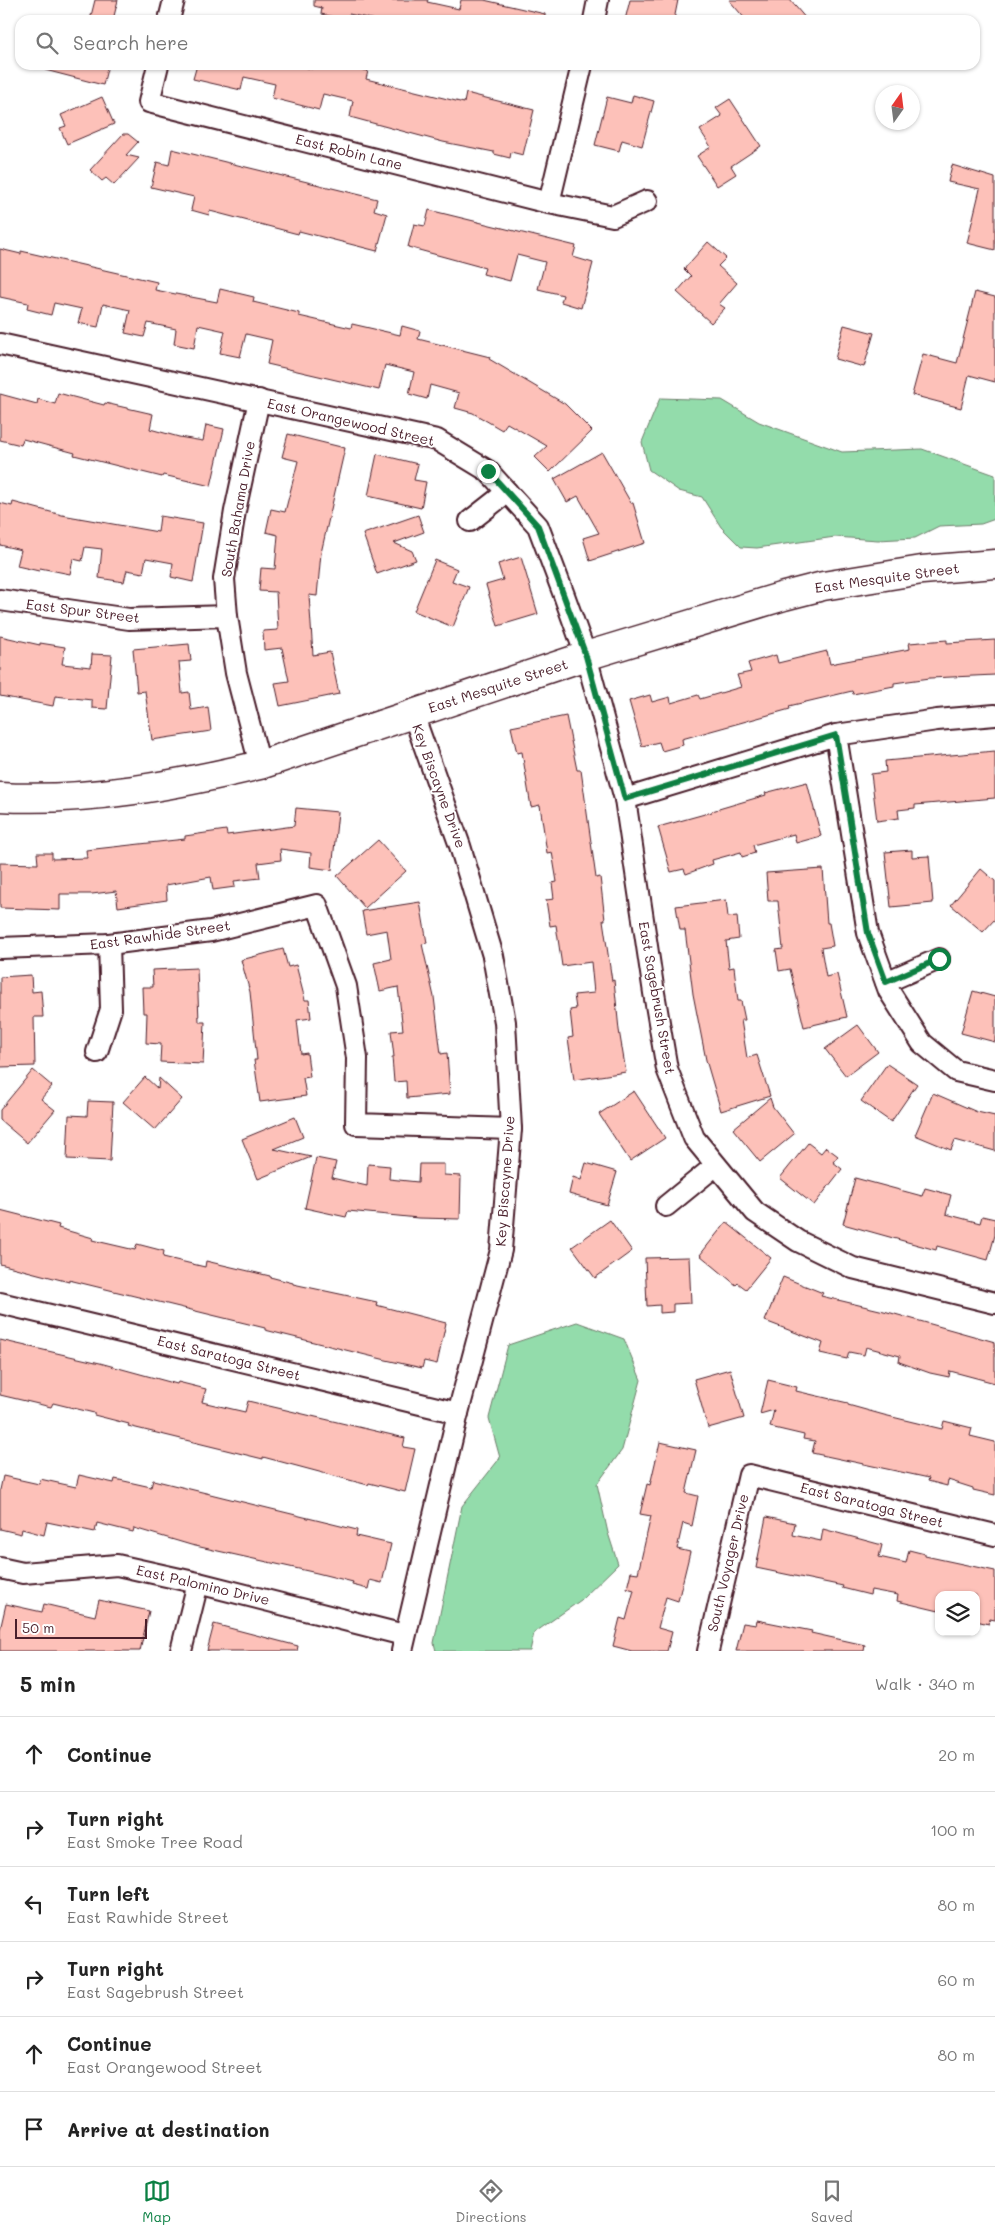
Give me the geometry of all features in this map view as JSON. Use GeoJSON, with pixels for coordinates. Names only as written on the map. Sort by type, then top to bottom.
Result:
{"type":"FeatureCollection","features":[{"type":"Feature","properties":{"kind":"street"},"geometry":{"type":"LineString","coordinates":[[170,15],[174,0]]}},
{"type":"Feature","properties":{"kind":"street"},"geometry":{"type":"LineString","coordinates":[[595,15],[598,0]]}},
{"type":"Feature","properties":{"kind":"street","name":"East Robin Lane"},"geometry":{"type":"LineString","coordinates":[[157,70],[149,102],[549,203],[613,216],[647,201]]}},
{"type":"Feature","properties":{"kind":"street"},"geometry":{"type":"LineString","coordinates":[[549,203],[581,70]]}},
{"type":"Feature","properties":{"kind":"street","name":"East Orangewood Street"},"geometry":{"type":"LineString","coordinates":[[0,344],[437,440],[488,471],[538,526],[586,656]]}},
{"type":"Feature","properties":{"kind":"street","name":"South Bahama Drive"},"geometry":{"type":"LineString","coordinates":[[259,400],[235,512],[224,579],[227,616],[236,674],[260,765]]}},
{"type":"Feature","properties":{"kind":"street"},"geometry":{"type":"LineString","coordinates":[[470,521],[507,492]]}},
{"type":"Feature","properties":{"kind":"street","name":"East Mesquite Street"},"geometry":{"type":"LineString","coordinates":[[0,797],[93,795],[209,777],[260,765],[586,656],[823,586],[922,570],[995,564]]}},
{"type":"Feature","properties":{"kind":"street","name":"East Spur Street"},"geometry":{"type":"LineString","coordinates":[[0,600],[129,619],[227,616]]}},
{"type":"Feature","properties":{"kind":"street","name":"East Sagebrush Street"},"geometry":{"type":"LineString","coordinates":[[586,656],[625,799],[654,993],[668,1069],[694,1138],[715,1166],[756,1212],[798,1241],[853,1268],[995,1303]]}},
{"type":"Feature","properties":{"kind":"street","name":"Key Biscayne Drive"},"geometry":{"type":"LineString","coordinates":[[403,1643],[458,1413],[501,1250],[510,1129],[505,1022],[493,956],[460,846],[413,714]]}},
{"type":"Feature","properties":{"kind":"street"},"geometry":{"type":"LineString","coordinates":[[625,799],[836,735],[937,720],[995,715]]}},
{"type":"Feature","properties":{"kind":"street"},"geometry":{"type":"LineString","coordinates":[[836,735],[868,933],[889,991],[922,1042],[956,1071],[995,1080]]}},
{"type":"Feature","properties":{"kind":"street","name":"East Rawhide Street"},"geometry":{"type":"LineString","coordinates":[[0,948],[109,944],[212,931],[317,905],[346,986],[357,1058],[356,1124],[510,1129]]}},
{"type":"Feature","properties":{"kind":"street"},"geometry":{"type":"LineString","coordinates":[[97,1052],[111,1009],[109,944]]}},
{"type":"Feature","properties":{"kind":"street"},"geometry":{"type":"LineString","coordinates":[[886,982],[939,959]]}},
{"type":"Feature","properties":{"kind":"street"},"geometry":{"type":"LineString","coordinates":[[666,1206],[715,1166]]}},
{"type":"Feature","properties":{"kind":"street","name":"East Saratoga Street"},"geometry":{"type":"LineString","coordinates":[[0,1303],[458,1413]]}},
{"type":"Feature","properties":{"kind":"street","name":"East Saratoga Street"},"geometry":{"type":"LineString","coordinates":[[749,1475],[995,1534]]}},
{"type":"Feature","properties":{"kind":"street","name":"South Voyager Drive"},"geometry":{"type":"LineString","coordinates":[[708,1651],[749,1475]]}},
{"type":"Feature","properties":{"kind":"street","name":"East Palomino Drive"},"geometry":{"type":"LineString","coordinates":[[0,1568],[23,1573],[116,1565],[198,1583],[403,1643]]}},
{"type":"Feature","properties":{"kind":"street"},"geometry":{"type":"LineString","coordinates":[[181,1651],[198,1583]]}},
{"type":"Feature","properties":{"kind":"green space"},"geometry":{"type":"Polygon","coordinates":[[[660,398],[722,400],[759,422],[842,452],[922,449],[995,475],[995,519],[981,524],[939,526],[915,538],[878,540],[835,537],[757,548],[741,547],[721,527],[702,497],[679,491],[649,470],[642,442],[660,398]]]}},
{"type":"Feature","properties":{"kind":"green space"},"geometry":{"type":"Polygon","coordinates":[[[577,1322],[624,1339],[641,1380],[622,1450],[597,1484],[608,1533],[618,1564],[581,1600],[534,1633],[530,1651],[436,1651],[434,1643],[462,1506],[500,1458],[489,1418],[508,1345],[577,1322]]]}},
{"type":"Feature","properties":{"kind":"building"},"geometry":{"type":"Polygon","coordinates":[[[95,0],[118,0],[114,15],[91,15],[95,0]]]}},
{"type":"Feature","properties":{"kind":"building"},"geometry":{"type":"Polygon","coordinates":[[[314,0],[428,0],[427,2],[459,9],[461,0],[484,0],[545,15],[325,15],[321,14],[322,8],[314,6],[314,0]]]}},
{"type":"Feature","properties":{"kind":"building"},"geometry":{"type":"Polygon","coordinates":[[[630,0],[678,0],[675,15],[626,15],[630,0]]]}},
{"type":"Feature","properties":{"kind":"building"},"geometry":{"type":"Polygon","coordinates":[[[729,0],[790,0],[803,15],[742,15],[729,0]]]}},
{"type":"Feature","properties":{"kind":"building"},"geometry":{"type":"Polygon","coordinates":[[[45,70],[107,70],[103,85],[45,70]]]}},
{"type":"Feature","properties":{"kind":"building"},"geometry":{"type":"Polygon","coordinates":[[[196,70],[364,70],[368,71],[366,79],[464,103],[466,93],[534,110],[523,155],[511,152],[510,158],[494,154],[494,152],[443,142],[350,117],[353,101],[323,94],[319,110],[272,98],[275,84],[244,77],[241,90],[193,79],[196,70]]]}},
{"type":"Feature","properties":{"kind":"building"},"geometry":{"type":"Polygon","coordinates":[[[633,95],[654,101],[642,146],[622,140],[619,151],[595,145],[607,97],[631,103],[633,95]]]}},
{"type":"Feature","properties":{"kind":"building"},"geometry":{"type":"Polygon","coordinates":[[[102,97],[114,124],[67,144],[60,128],[66,126],[61,115],[102,97]]]}},
{"type":"Feature","properties":{"kind":"building"},"geometry":{"type":"Polygon","coordinates":[[[730,99],[761,146],[731,166],[736,174],[717,186],[697,156],[711,147],[700,130],[722,116],[716,108],[730,99]]]}},
{"type":"Feature","properties":{"kind":"building"},"geometry":{"type":"Polygon","coordinates":[[[123,134],[128,134],[138,142],[126,155],[139,158],[114,185],[106,178],[102,181],[90,170],[123,134]]]}},
{"type":"Feature","properties":{"kind":"building"},"geometry":{"type":"Polygon","coordinates":[[[172,149],[377,199],[374,210],[387,214],[377,251],[299,231],[298,234],[210,211],[209,215],[191,210],[194,197],[151,187],[157,162],[169,165],[172,149]]]}},
{"type":"Feature","properties":{"kind":"building"},"geometry":{"type":"Polygon","coordinates":[[[952,165],[995,178],[995,250],[967,243],[980,189],[948,182],[952,165]]]}},
{"type":"Feature","properties":{"kind":"building"},"geometry":{"type":"Polygon","coordinates":[[[429,210],[576,246],[573,257],[593,263],[581,308],[561,302],[563,295],[538,289],[545,262],[517,255],[510,281],[483,274],[485,268],[408,247],[414,224],[425,226],[429,210]]]}},
{"type":"Feature","properties":{"kind":"building"},"geometry":{"type":"Polygon","coordinates":[[[708,242],[726,258],[718,266],[737,283],[719,304],[725,308],[711,323],[677,292],[691,276],[684,269],[708,242]]]}},
{"type":"Feature","properties":{"kind":"building"},"geometry":{"type":"Polygon","coordinates":[[[0,249],[21,254],[21,251],[157,282],[155,290],[217,302],[220,289],[254,297],[253,302],[299,313],[299,316],[351,328],[352,324],[400,335],[402,326],[420,331],[418,339],[490,357],[489,359],[565,404],[592,431],[550,472],[535,457],[547,446],[507,423],[502,430],[473,413],[455,408],[459,393],[430,385],[427,399],[409,394],[414,372],[385,365],[379,390],[267,364],[272,340],[246,334],[240,357],[220,353],[225,331],[198,325],[194,348],[174,344],[176,329],[148,323],[144,337],[125,333],[130,310],[103,304],[98,327],[78,323],[82,309],[54,303],[51,315],[27,309],[28,303],[0,297],[0,249]]]}},
{"type":"Feature","properties":{"kind":"building"},"geometry":{"type":"Polygon","coordinates":[[[975,292],[995,297],[995,382],[969,375],[961,408],[912,395],[923,354],[957,363],[975,292]]]}},
{"type":"Feature","properties":{"kind":"building"},"geometry":{"type":"Polygon","coordinates":[[[844,325],[874,333],[864,367],[835,359],[844,325]]]}},
{"type":"Feature","properties":{"kind":"building"},"geometry":{"type":"Polygon","coordinates":[[[58,393],[104,405],[105,403],[153,414],[150,429],[179,437],[203,441],[206,425],[224,429],[211,486],[163,475],[162,477],[74,455],[75,453],[23,439],[21,445],[0,440],[0,394],[37,404],[38,399],[55,404],[58,393]]]}},
{"type":"Feature","properties":{"kind":"building"},"geometry":{"type":"Polygon","coordinates":[[[288,434],[345,448],[321,553],[317,596],[309,595],[313,655],[330,652],[339,694],[280,706],[275,683],[289,681],[282,648],[264,650],[263,631],[278,630],[276,592],[259,591],[261,568],[275,569],[278,535],[266,532],[271,509],[285,512],[298,461],[282,457],[288,434]]]}},
{"type":"Feature","properties":{"kind":"building"},"geometry":{"type":"Polygon","coordinates":[[[602,452],[631,503],[633,503],[645,543],[590,561],[583,538],[599,533],[578,496],[567,502],[554,479],[602,452]]]}},
{"type":"Feature","properties":{"kind":"building"},"geometry":{"type":"Polygon","coordinates":[[[377,454],[418,464],[414,480],[426,482],[421,508],[368,496],[377,454]]]}},
{"type":"Feature","properties":{"kind":"building"},"geometry":{"type":"Polygon","coordinates":[[[13,502],[62,515],[158,532],[160,516],[203,523],[193,582],[171,577],[173,563],[146,558],[143,573],[127,570],[124,582],[99,578],[102,549],[85,547],[82,561],[73,559],[70,574],[40,568],[39,571],[17,566],[21,550],[0,545],[0,503],[12,506],[13,502]]]}},
{"type":"Feature","properties":{"kind":"building"},"geometry":{"type":"Polygon","coordinates":[[[418,515],[424,532],[394,543],[412,551],[416,560],[377,574],[363,534],[418,515]]]}},
{"type":"Feature","properties":{"kind":"building"},"geometry":{"type":"Polygon","coordinates":[[[521,557],[538,614],[498,626],[486,585],[503,580],[498,564],[521,557]]]}},
{"type":"Feature","properties":{"kind":"building"},"geometry":{"type":"Polygon","coordinates":[[[435,560],[457,569],[452,581],[469,587],[453,627],[414,611],[435,560]]]}},
{"type":"Feature","properties":{"kind":"building"},"geometry":{"type":"Polygon","coordinates":[[[0,636],[40,645],[40,643],[65,647],[62,664],[91,667],[92,654],[112,655],[107,709],[92,708],[92,700],[55,696],[53,706],[0,696],[0,636]]]}},
{"type":"Feature","properties":{"kind":"building"},"geometry":{"type":"Polygon","coordinates":[[[947,640],[947,643],[995,640],[995,675],[930,678],[894,683],[894,686],[853,694],[852,691],[789,706],[790,709],[682,739],[683,745],[662,751],[659,742],[642,746],[629,701],[650,695],[652,702],[670,697],[671,703],[698,695],[700,699],[741,687],[737,675],[751,672],[748,663],[776,655],[778,663],[827,651],[830,664],[910,649],[909,643],[947,640]]]}},
{"type":"Feature","properties":{"kind":"building"},"geometry":{"type":"Polygon","coordinates":[[[189,644],[191,661],[179,662],[182,693],[189,692],[191,710],[208,707],[211,731],[152,740],[145,691],[137,692],[133,649],[189,644]]]}},
{"type":"Feature","properties":{"kind":"building"},"geometry":{"type":"Polygon","coordinates":[[[566,716],[577,770],[581,770],[596,878],[600,877],[605,920],[603,920],[612,981],[614,980],[619,1030],[626,1072],[574,1080],[568,1038],[573,1037],[570,1010],[576,1009],[574,995],[594,993],[591,962],[562,966],[556,925],[550,926],[546,900],[554,899],[552,883],[557,882],[552,852],[547,853],[540,805],[531,807],[522,752],[517,753],[511,727],[566,716]]]}},
{"type":"Feature","properties":{"kind":"building"},"geometry":{"type":"Polygon","coordinates":[[[995,751],[995,798],[915,805],[915,808],[898,810],[899,818],[877,821],[871,774],[886,772],[885,761],[995,751]]]}},
{"type":"Feature","properties":{"kind":"building"},"geometry":{"type":"Polygon","coordinates":[[[807,782],[821,836],[796,843],[794,834],[753,845],[755,853],[742,857],[741,852],[712,860],[713,864],[686,874],[684,869],[671,872],[658,827],[766,795],[765,793],[807,782]]]}},
{"type":"Feature","properties":{"kind":"building"},"geometry":{"type":"Polygon","coordinates":[[[296,808],[338,812],[332,870],[310,867],[311,853],[280,849],[281,860],[258,863],[260,878],[234,881],[235,887],[213,890],[211,877],[166,885],[167,900],[118,907],[116,891],[92,894],[60,894],[60,910],[0,908],[0,863],[38,864],[37,853],[52,853],[52,859],[87,858],[86,850],[185,839],[185,836],[226,830],[227,835],[294,826],[296,808]]]}},
{"type":"Feature","properties":{"kind":"building"},"geometry":{"type":"Polygon","coordinates":[[[378,840],[406,871],[365,908],[337,876],[378,840]]]}},
{"type":"Feature","properties":{"kind":"building"},"geometry":{"type":"Polygon","coordinates":[[[912,850],[912,857],[929,856],[933,903],[891,907],[885,852],[912,850]]]}},
{"type":"Feature","properties":{"kind":"building"},"geometry":{"type":"Polygon","coordinates":[[[823,869],[827,923],[829,923],[833,946],[821,948],[826,977],[837,974],[847,1017],[804,1027],[790,969],[779,971],[776,950],[783,949],[778,901],[768,901],[766,873],[823,869]]]}},
{"type":"Feature","properties":{"kind":"building"},"geometry":{"type":"Polygon","coordinates":[[[981,869],[995,881],[995,919],[983,932],[951,905],[981,869]]]}},
{"type":"Feature","properties":{"kind":"building"},"geometry":{"type":"Polygon","coordinates":[[[726,900],[728,917],[737,916],[739,939],[726,941],[729,968],[734,967],[738,1001],[741,1001],[745,1020],[741,1020],[747,1058],[757,1055],[770,1096],[721,1111],[706,1060],[693,994],[685,930],[680,930],[676,906],[726,900]]]}},
{"type":"Feature","properties":{"kind":"building"},"geometry":{"type":"Polygon","coordinates":[[[420,902],[427,943],[422,944],[434,997],[441,1054],[447,1053],[450,1094],[407,1098],[406,1081],[394,1082],[391,1031],[403,1030],[398,987],[380,991],[374,963],[391,959],[387,930],[366,934],[362,911],[420,902]]]}},
{"type":"Feature","properties":{"kind":"building"},"geometry":{"type":"Polygon","coordinates":[[[283,949],[288,967],[296,965],[305,1000],[309,1000],[311,1018],[297,1020],[301,1054],[307,1053],[310,1077],[303,1078],[306,1096],[260,1102],[254,1060],[257,1060],[250,992],[241,960],[283,949]]]}},
{"type":"Feature","properties":{"kind":"building"},"geometry":{"type":"Polygon","coordinates":[[[197,968],[199,1022],[205,1022],[203,1064],[160,1062],[161,1044],[146,1043],[147,1013],[143,1013],[142,987],[153,987],[152,970],[197,968]]]}},
{"type":"Feature","properties":{"kind":"building"},"geometry":{"type":"Polygon","coordinates":[[[31,975],[32,992],[41,991],[43,1017],[34,1017],[35,1066],[0,1067],[0,977],[31,975]]]}},
{"type":"Feature","properties":{"kind":"building"},"geometry":{"type":"Polygon","coordinates":[[[973,991],[995,997],[995,1042],[961,1033],[973,991]]]}},
{"type":"Feature","properties":{"kind":"building"},"geometry":{"type":"Polygon","coordinates":[[[858,1025],[878,1052],[846,1076],[825,1049],[858,1025]]]}},
{"type":"Feature","properties":{"kind":"building"},"geometry":{"type":"Polygon","coordinates":[[[887,1064],[917,1084],[891,1122],[861,1101],[887,1064]]]}},
{"type":"Feature","properties":{"kind":"building"},"geometry":{"type":"Polygon","coordinates":[[[33,1070],[52,1086],[41,1099],[55,1110],[27,1143],[0,1120],[0,1110],[33,1070]]]}},
{"type":"Feature","properties":{"kind":"building"},"geometry":{"type":"Polygon","coordinates":[[[145,1077],[158,1089],[159,1078],[182,1099],[155,1130],[123,1102],[145,1077]]]}},
{"type":"Feature","properties":{"kind":"building"},"geometry":{"type":"Polygon","coordinates":[[[634,1091],[665,1138],[630,1161],[599,1114],[634,1091]]]}},
{"type":"Feature","properties":{"kind":"building"},"geometry":{"type":"Polygon","coordinates":[[[933,1093],[977,1112],[995,1116],[995,1151],[955,1140],[951,1150],[915,1135],[933,1093]]]}},
{"type":"Feature","properties":{"kind":"building"},"geometry":{"type":"Polygon","coordinates":[[[770,1098],[773,1107],[794,1134],[760,1162],[733,1129],[770,1098]]]}},
{"type":"Feature","properties":{"kind":"building"},"geometry":{"type":"Polygon","coordinates":[[[88,1101],[113,1102],[110,1161],[67,1159],[69,1115],[87,1116],[88,1101]]]}},
{"type":"Feature","properties":{"kind":"building"},"geometry":{"type":"Polygon","coordinates":[[[295,1117],[303,1137],[274,1149],[311,1157],[258,1179],[242,1139],[295,1117]]]}},
{"type":"Feature","properties":{"kind":"building"},"geometry":{"type":"Polygon","coordinates":[[[808,1143],[821,1153],[826,1147],[838,1156],[833,1162],[842,1169],[814,1205],[780,1178],[808,1143]]]}},
{"type":"Feature","properties":{"kind":"building"},"geometry":{"type":"Polygon","coordinates":[[[316,1158],[336,1162],[332,1178],[367,1186],[368,1164],[390,1166],[389,1179],[418,1182],[419,1164],[444,1164],[444,1175],[461,1176],[460,1219],[418,1218],[348,1211],[346,1217],[305,1208],[316,1158]]]}},
{"type":"Feature","properties":{"kind":"building"},"geometry":{"type":"Polygon","coordinates":[[[586,1163],[617,1172],[607,1205],[569,1194],[573,1177],[581,1180],[586,1163]]]}},
{"type":"Feature","properties":{"kind":"building"},"geometry":{"type":"Polygon","coordinates":[[[855,1178],[922,1196],[925,1188],[951,1195],[946,1214],[980,1223],[982,1216],[995,1219],[995,1235],[988,1260],[937,1246],[936,1250],[843,1224],[855,1178]]]}},
{"type":"Feature","properties":{"kind":"building"},"geometry":{"type":"Polygon","coordinates":[[[0,1210],[59,1225],[58,1228],[93,1238],[92,1240],[135,1250],[137,1244],[164,1251],[163,1257],[205,1267],[206,1261],[270,1276],[293,1284],[377,1302],[376,1305],[446,1323],[437,1364],[424,1361],[422,1368],[386,1360],[265,1330],[265,1328],[0,1264],[0,1210]]]}},
{"type":"Feature","properties":{"kind":"building"},"geometry":{"type":"Polygon","coordinates":[[[610,1220],[632,1251],[595,1278],[572,1247],[610,1220]]]}},
{"type":"Feature","properties":{"kind":"building"},"geometry":{"type":"Polygon","coordinates":[[[726,1222],[771,1258],[746,1289],[738,1283],[736,1285],[700,1255],[726,1222]]]}},
{"type":"Feature","properties":{"kind":"building"},"geometry":{"type":"Polygon","coordinates":[[[689,1257],[691,1303],[673,1304],[673,1312],[660,1313],[660,1305],[647,1306],[645,1258],[689,1257]]]}},
{"type":"Feature","properties":{"kind":"building"},"geometry":{"type":"Polygon","coordinates":[[[783,1277],[823,1293],[821,1296],[884,1311],[995,1342],[995,1383],[950,1371],[949,1377],[930,1373],[899,1362],[900,1356],[866,1347],[864,1355],[849,1352],[847,1359],[820,1353],[823,1343],[765,1321],[783,1277]]]}},
{"type":"Feature","properties":{"kind":"building"},"geometry":{"type":"Polygon","coordinates":[[[0,1340],[100,1363],[177,1384],[178,1382],[206,1389],[202,1402],[245,1412],[248,1401],[405,1438],[403,1447],[415,1449],[405,1492],[369,1483],[368,1485],[263,1457],[263,1459],[128,1426],[129,1424],[94,1415],[94,1413],[53,1403],[51,1407],[0,1395],[0,1340]]]}},
{"type":"Feature","properties":{"kind":"building"},"geometry":{"type":"Polygon","coordinates":[[[730,1369],[744,1418],[708,1428],[694,1379],[730,1369]]]}},
{"type":"Feature","properties":{"kind":"building"},"geometry":{"type":"Polygon","coordinates":[[[768,1380],[797,1387],[796,1391],[942,1429],[944,1421],[972,1428],[970,1436],[995,1442],[995,1495],[973,1490],[973,1488],[948,1480],[947,1486],[928,1481],[929,1478],[812,1453],[815,1441],[803,1439],[804,1435],[770,1427],[774,1410],[760,1414],[768,1380]]]}},
{"type":"Feature","properties":{"kind":"building"},"geometry":{"type":"Polygon","coordinates":[[[660,1442],[696,1450],[686,1493],[698,1496],[692,1526],[683,1523],[677,1549],[690,1552],[678,1601],[666,1597],[658,1628],[672,1632],[667,1651],[632,1651],[613,1646],[620,1618],[626,1620],[634,1590],[627,1588],[631,1572],[638,1573],[651,1516],[640,1514],[647,1484],[650,1485],[660,1442]]]}},
{"type":"Feature","properties":{"kind":"building"},"geometry":{"type":"Polygon","coordinates":[[[79,1475],[114,1483],[115,1479],[151,1487],[153,1480],[357,1530],[356,1536],[391,1544],[382,1583],[370,1580],[368,1589],[352,1585],[353,1582],[191,1545],[134,1528],[133,1532],[97,1523],[95,1532],[47,1522],[44,1535],[22,1529],[21,1534],[0,1529],[0,1490],[3,1476],[39,1484],[40,1479],[76,1487],[79,1475]]]}},
{"type":"Feature","properties":{"kind":"building"},"geometry":{"type":"Polygon","coordinates":[[[766,1517],[795,1523],[793,1535],[821,1541],[823,1529],[882,1545],[879,1557],[906,1563],[909,1550],[925,1554],[925,1556],[995,1571],[995,1620],[990,1619],[989,1624],[980,1622],[980,1591],[935,1591],[935,1610],[897,1601],[898,1595],[871,1590],[870,1595],[842,1588],[843,1586],[756,1568],[766,1517]]]}},
{"type":"Feature","properties":{"kind":"building"},"geometry":{"type":"Polygon","coordinates":[[[99,1600],[149,1611],[140,1651],[0,1651],[0,1630],[6,1604],[42,1612],[44,1604],[95,1616],[99,1600]]]}},
{"type":"Feature","properties":{"kind":"building"},"geometry":{"type":"Polygon","coordinates":[[[757,1620],[812,1631],[811,1633],[865,1645],[864,1651],[736,1651],[743,1623],[756,1625],[757,1620]]]}},
{"type":"Feature","properties":{"kind":"building"},"geometry":{"type":"Polygon","coordinates":[[[214,1624],[298,1646],[297,1651],[207,1651],[214,1624]]]}},
{"type":"Feature","properties":{"kind":"route"},"geometry":{"type":"LineString","coordinates":[[488,471],[538,526],[586,656],[625,799],[836,735],[868,933],[886,982],[939,959]]}}]}
